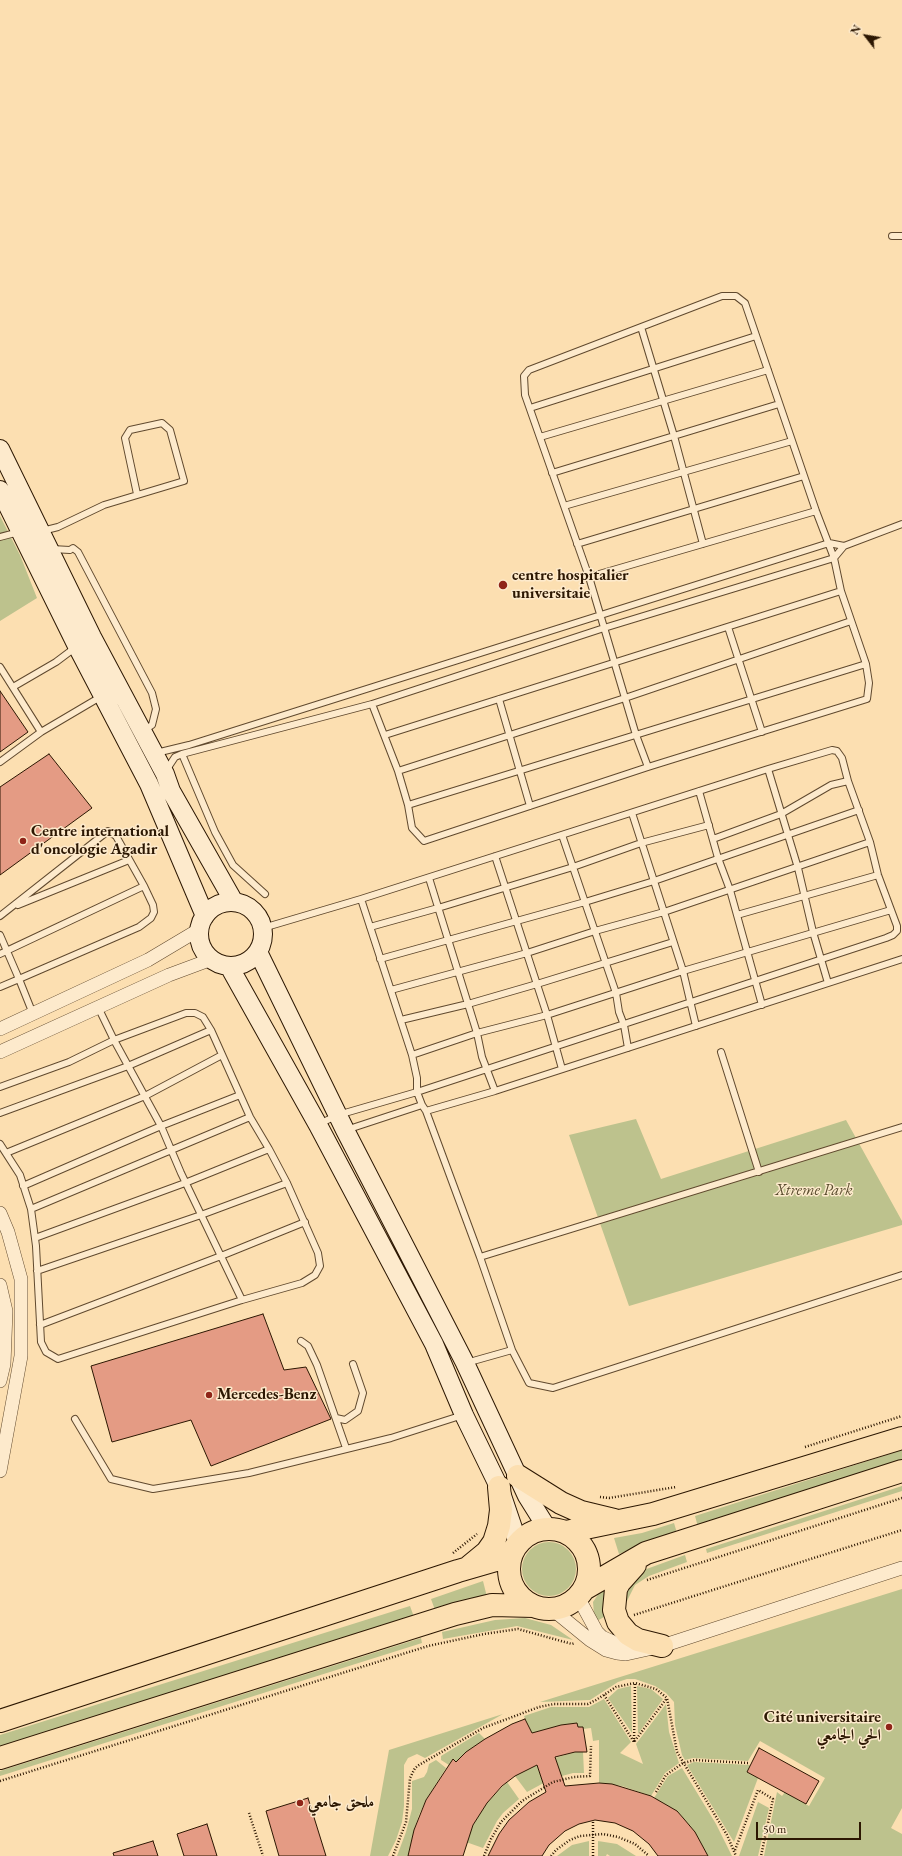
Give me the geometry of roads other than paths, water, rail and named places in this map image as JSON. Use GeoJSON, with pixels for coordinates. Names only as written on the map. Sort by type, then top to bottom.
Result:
{"type":"FeatureCollection","features":[{"type":"Feature","properties":{"kind":"highway"},"geometry":{"type":"LineString","coordinates":[[0,1721],[496,1560],[514,1551],[531,1533],[621,1522],[653,1514],[902,1438]]}},
{"type":"Feature","properties":{"kind":"highway"},"geometry":{"type":"LineString","coordinates":[[0,1758],[456,1614],[492,1605],[543,1607],[570,1603],[580,1593],[646,1553],[902,1471]]}},
{"type":"Feature","properties":{"kind":"highway"},"geometry":{"type":"LineString","coordinates":[[518,1476],[561,1503],[582,1512],[621,1522]]}},
{"type":"Feature","properties":{"kind":"highway"},"geometry":{"type":"LineString","coordinates":[[466,1569],[487,1552],[494,1542],[499,1526],[501,1510],[499,1487]]}},
{"type":"Feature","properties":{"kind":"highway"},"geometry":{"type":"LineString","coordinates":[[556,1530],[575,1538],[583,1547],[587,1556],[589,1568],[588,1579],[580,1593]]}},
{"type":"Feature","properties":{"kind":"highway"},"geometry":{"type":"LineString","coordinates":[[514,1551],[509,1570],[511,1582],[516,1592],[524,1600],[543,1607]]}},
{"type":"Feature","properties":{"kind":"highway"},"geometry":{"type":"LineString","coordinates":[[646,1553],[624,1576],[616,1588],[614,1610],[618,1622],[628,1634],[654,1648]]}},
{"type":"Feature","properties":{"kind":"street"},"geometry":{"type":"LineString","coordinates":[[0,449],[49,549],[104,695],[149,784],[202,923],[200,940],[202,948],[212,960],[229,966],[245,963],[258,952],[261,945],[263,928],[260,920],[253,910],[244,905],[234,902],[218,905],[202,923],[148,960],[0,1030]]}},
{"type":"Feature","properties":{"kind":"street"},"geometry":{"type":"LineString","coordinates":[[0,490],[21,531],[85,642],[141,731],[165,774],[171,791],[234,902]]}},
{"type":"Feature","properties":{"kind":"street"},"geometry":{"type":"LineString","coordinates":[[258,952],[342,1123],[465,1363],[527,1496],[556,1530]]}},
{"type":"Feature","properties":{"kind":"street"},"geometry":{"type":"LineString","coordinates":[[0,1052],[180,970],[212,960]]}},
{"type":"Feature","properties":{"kind":"street"},"geometry":{"type":"LineString","coordinates":[[229,966],[318,1125],[434,1344],[464,1415],[499,1487],[514,1551]]}},
{"type":"Feature","properties":{"kind":"street"},"geometry":{"type":"LineString","coordinates":[[0,1213],[8,1232],[22,1279],[22,1287],[21,1356],[0,1471]]}},
{"type":"Feature","properties":{"kind":"street"},"geometry":{"type":"LineString","coordinates":[[0,1285],[6,1311],[4,1364],[0,1380]]}},
{"type":"Feature","properties":{"kind":"street"},"geometry":{"type":"LineString","coordinates":[[543,1607],[606,1650],[626,1654],[654,1648],[902,1568]]}},
{"type":"Feature","properties":{"kind":"street"},"geometry":{"type":"LineString","coordinates":[[580,1593],[597,1632],[602,1636],[613,1642],[654,1648]]}},
{"type":"Feature","properties":{"kind":"lane"},"geometry":{"type":"LineString","coordinates":[[892,236],[902,236]]}},
{"type":"Feature","properties":{"kind":"lane"},"geometry":{"type":"LineString","coordinates":[[372,704],[398,771],[408,804],[412,828],[424,841],[648,767],[866,699],[869,683],[866,664],[840,590],[834,558],[816,511],[745,304],[736,296],[722,296],[529,370],[524,376],[525,395],[589,578],[636,735],[648,767]]}},
{"type":"Feature","properties":{"kind":"lane"},"geometry":{"type":"LineString","coordinates":[[641,327],[652,369],[674,436],[703,544]]}},
{"type":"Feature","properties":{"kind":"lane"},"geometry":{"type":"LineString","coordinates":[[530,408],[756,336]]}},
{"type":"Feature","properties":{"kind":"lane"},"geometry":{"type":"LineString","coordinates":[[540,437],[768,370]]}},
{"type":"Feature","properties":{"kind":"lane"},"geometry":{"type":"LineString","coordinates":[[552,473],[779,404]]}},
{"type":"Feature","properties":{"kind":"lane"},"geometry":{"type":"LineString","coordinates":[[40,531],[58,527],[104,505],[184,481],[170,430],[162,423],[130,430],[125,438],[137,494]]}},
{"type":"Feature","properties":{"kind":"lane"},"geometry":{"type":"LineString","coordinates":[[564,506],[792,441]]}},
{"type":"Feature","properties":{"kind":"lane"},"geometry":{"type":"LineString","coordinates":[[577,544],[804,476]]}},
{"type":"Feature","properties":{"kind":"lane"},"geometry":{"type":"LineString","coordinates":[[589,578],[816,511]]}},
{"type":"Feature","properties":{"kind":"lane"},"geometry":{"type":"LineString","coordinates":[[165,774],[168,765],[175,757],[182,754],[372,704],[604,628],[834,558],[844,546],[902,524]]}},
{"type":"Feature","properties":{"kind":"lane"},"geometry":{"type":"LineString","coordinates":[[0,537],[21,531]]}},
{"type":"Feature","properties":{"kind":"lane"},"geometry":{"type":"LineString","coordinates":[[153,753],[189,745],[829,543],[844,546]]}},
{"type":"Feature","properties":{"kind":"lane"},"geometry":{"type":"LineString","coordinates":[[49,549],[70,550],[73,548],[78,552],[152,693],[156,709],[152,725],[141,731]]}},
{"type":"Feature","properties":{"kind":"lane"},"geometry":{"type":"LineString","coordinates":[[385,735],[728,627],[840,590]]}},
{"type":"Feature","properties":{"kind":"lane"},"geometry":{"type":"LineString","coordinates":[[398,771],[625,698],[851,621]]}},
{"type":"Feature","properties":{"kind":"lane"},"geometry":{"type":"LineString","coordinates":[[728,627],[753,699],[762,732]]}},
{"type":"Feature","properties":{"kind":"lane"},"geometry":{"type":"LineString","coordinates":[[13,687],[56,662],[85,642]]}},
{"type":"Feature","properties":{"kind":"lane"},"geometry":{"type":"LineString","coordinates":[[408,804],[866,664]]}},
{"type":"Feature","properties":{"kind":"lane"},"geometry":{"type":"LineString","coordinates":[[0,667],[41,732]]}},
{"type":"Feature","properties":{"kind":"lane"},"geometry":{"type":"LineString","coordinates":[[0,762],[41,732],[104,695]]}},
{"type":"Feature","properties":{"kind":"lane"},"geometry":{"type":"LineString","coordinates":[[500,699],[530,806]]}},
{"type":"Feature","properties":{"kind":"lane"},"geometry":{"type":"LineString","coordinates":[[228,732],[231,741]]}},
{"type":"Feature","properties":{"kind":"lane"},"geometry":{"type":"LineString","coordinates":[[263,928],[429,878],[768,769],[832,750],[837,752],[842,758],[848,781],[870,842],[878,875],[897,926],[897,931],[892,936],[417,1092],[342,1123]]}},
{"type":"Feature","properties":{"kind":"lane"},"geometry":{"type":"LineString","coordinates":[[182,754],[215,832],[233,865],[265,894]]}},
{"type":"Feature","properties":{"kind":"lane"},"geometry":{"type":"LineString","coordinates":[[768,769],[786,834],[798,868],[813,932],[828,983]]}},
{"type":"Feature","properties":{"kind":"lane"},"geometry":{"type":"LineString","coordinates":[[713,839],[781,814],[831,785],[848,781]]}},
{"type":"Feature","properties":{"kind":"lane"},"geometry":{"type":"LineString","coordinates":[[699,791],[718,858],[730,890],[762,1005]]}},
{"type":"Feature","properties":{"kind":"lane"},"geometry":{"type":"LineString","coordinates":[[380,959],[585,902],[654,881],[786,834],[859,810]]}},
{"type":"Feature","properties":{"kind":"lane"},"geometry":{"type":"LineString","coordinates":[[632,813],[683,971],[696,1026]]}},
{"type":"Feature","properties":{"kind":"lane"},"geometry":{"type":"LineString","coordinates":[[370,927],[572,867],[641,843],[709,825]]}},
{"type":"Feature","properties":{"kind":"lane"},"geometry":{"type":"LineString","coordinates":[[0,916],[108,831],[116,836],[144,886],[153,905],[154,912],[145,924],[0,987]]}},
{"type":"Feature","properties":{"kind":"lane"},"geometry":{"type":"LineString","coordinates":[[562,835],[616,993],[619,1012],[624,1024],[628,1048]]}},
{"type":"Feature","properties":{"kind":"lane"},"geometry":{"type":"LineString","coordinates":[[391,990],[527,953],[595,931],[664,912],[798,868],[870,842]]}},
{"type":"Feature","properties":{"kind":"lane"},"geometry":{"type":"LineString","coordinates":[[495,856],[547,1015],[562,1069]]}},
{"type":"Feature","properties":{"kind":"lane"},"geometry":{"type":"LineString","coordinates":[[11,907],[129,860]]}},
{"type":"Feature","properties":{"kind":"lane"},"geometry":{"type":"LineString","coordinates":[[737,915],[878,875]]}},
{"type":"Feature","properties":{"kind":"lane"},"geometry":{"type":"LineString","coordinates":[[429,878],[477,1033],[486,1069],[495,1091]]}},
{"type":"Feature","properties":{"kind":"lane"},"geometry":{"type":"LineString","coordinates":[[0,954],[144,886]]}},
{"type":"Feature","properties":{"kind":"lane"},"geometry":{"type":"LineString","coordinates":[[361,899],[412,1054],[417,1078],[417,1092],[422,1106],[426,1111],[480,1256],[512,1350],[529,1383],[553,1388],[902,1275]]}},
{"type":"Feature","properties":{"kind":"lane"},"geometry":{"type":"LineString","coordinates":[[412,1054],[477,1033],[547,1015],[683,971],[891,910]]}},
{"type":"Feature","properties":{"kind":"lane"},"geometry":{"type":"LineString","coordinates":[[0,935],[33,1014]]}},
{"type":"Feature","properties":{"kind":"lane"},"geometry":{"type":"LineString","coordinates":[[401,1020],[468,1004],[673,942]]}},
{"type":"Feature","properties":{"kind":"lane"},"geometry":{"type":"LineString","coordinates":[[426,1111],[495,1091],[902,959]]}},
{"type":"Feature","properties":{"kind":"lane"},"geometry":{"type":"LineString","coordinates":[[98,1007],[114,1040],[161,1126],[170,1151],[242,1300]]}},
{"type":"Feature","properties":{"kind":"lane"},"geometry":{"type":"LineString","coordinates":[[0,1087],[69,1062],[114,1040],[186,1013],[195,1013],[203,1018],[211,1030],[250,1117],[287,1183],[318,1253],[320,1266],[315,1275],[302,1283],[242,1300],[58,1358],[46,1352],[41,1342],[35,1238],[31,1209],[20,1175],[0,1144]]}},
{"type":"Feature","properties":{"kind":"lane"},"geometry":{"type":"LineString","coordinates":[[0,1113],[128,1066],[211,1030]]}},
{"type":"Feature","properties":{"kind":"lane"},"geometry":{"type":"LineString","coordinates":[[721,1052],[759,1172]]}},
{"type":"Feature","properties":{"kind":"lane"},"geometry":{"type":"LineString","coordinates":[[6,1153],[145,1096],[222,1055]]}},
{"type":"Feature","properties":{"kind":"lane"},"geometry":{"type":"LineString","coordinates":[[23,1186],[161,1126],[240,1095]]}},
{"type":"Feature","properties":{"kind":"lane"},"geometry":{"type":"LineString","coordinates":[[318,1125],[342,1123],[422,1106]]}},
{"type":"Feature","properties":{"kind":"lane"},"geometry":{"type":"LineString","coordinates":[[31,1209],[250,1117]]}},
{"type":"Feature","properties":{"kind":"lane"},"geometry":{"type":"LineString","coordinates":[[480,1256],[759,1172],[902,1127]]}},
{"type":"Feature","properties":{"kind":"lane"},"geometry":{"type":"LineString","coordinates":[[35,1238],[186,1183],[269,1149]]}},
{"type":"Feature","properties":{"kind":"lane"},"geometry":{"type":"LineString","coordinates":[[37,1271],[201,1215],[287,1183]]}},
{"type":"Feature","properties":{"kind":"lane"},"geometry":{"type":"LineString","coordinates":[[40,1325],[221,1256],[304,1222]]}},
{"type":"Feature","properties":{"kind":"lane"},"geometry":{"type":"LineString","coordinates":[[301,1341],[308,1346],[317,1365],[346,1448]]}},
{"type":"Feature","properties":{"kind":"lane"},"geometry":{"type":"LineString","coordinates":[[465,1363],[512,1350]]}},
{"type":"Feature","properties":{"kind":"lane"},"geometry":{"type":"LineString","coordinates":[[336,1418],[345,1420],[358,1410],[362,1393],[353,1364]]}},
{"type":"Feature","properties":{"kind":"lane"},"geometry":{"type":"LineString","coordinates":[[75,1419],[111,1479],[153,1489],[249,1472],[391,1438],[464,1415]]}},
{"type":"Feature","properties":{"kind":"place","name":"centre hospitalier universitaie"},"geometry":{"type":"Point","coordinates":[503,585]}},
{"type":"Feature","properties":{"kind":"place","name":"Centre international d'oncologie Agadir"},"geometry":{"type":"Point","coordinates":[23,841]}},
{"type":"Feature","properties":{"kind":"place","name":"Mercedes-Benz"},"geometry":{"type":"Point","coordinates":[209,1395]}},
{"type":"Feature","properties":{"kind":"place","name":"Cité universitaire الحي الجامعي"},"geometry":{"type":"Point","coordinates":[889,1727]}},
{"type":"Feature","properties":{"kind":"place","name":"ملحق جامعي"},"geometry":{"type":"Point","coordinates":[300,1803]}},
{"type":"Feature","properties":{"kind":"park label","name":"Xtreme Park"},"geometry":{"type":"Point","coordinates":[814,1191]}}]}
